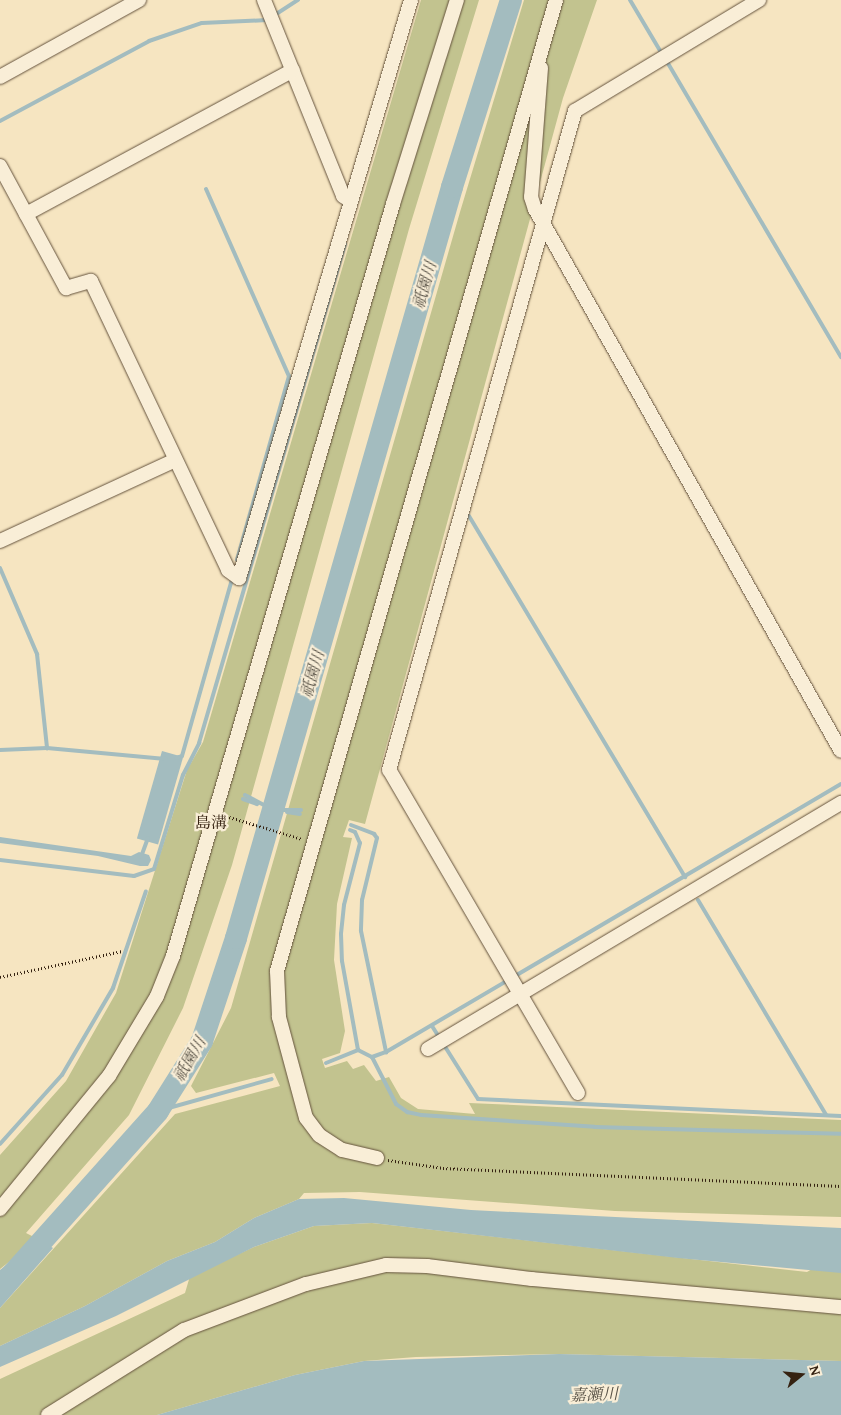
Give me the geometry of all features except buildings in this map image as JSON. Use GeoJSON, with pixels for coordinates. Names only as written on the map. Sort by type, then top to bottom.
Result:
{"type":"FeatureCollection","features":[{"type":"Feature","properties":{"kind":"street"},"geometry":{"type":"LineString","coordinates":[[0,77],[139,0]]}},
{"type":"Feature","properties":{"kind":"street"},"geometry":{"type":"LineString","coordinates":[[0,166],[66,288],[91,281],[175,460],[234,574],[351,201],[411,0]]}},
{"type":"Feature","properties":{"kind":"street"},"geometry":{"type":"LineString","coordinates":[[0,1209],[109,1076],[157,996],[181,936],[215,813],[393,204],[457,0]]}},
{"type":"Feature","properties":{"kind":"street"},"geometry":{"type":"LineString","coordinates":[[377,1158],[342,1150],[319,1135],[306,1118],[279,1018],[277,971],[543,37],[556,0]]}},
{"type":"Feature","properties":{"kind":"street"},"geometry":{"type":"LineString","coordinates":[[578,1093],[389,770],[575,111],[759,0]]}},
{"type":"Feature","properties":{"kind":"street"},"geometry":{"type":"LineString","coordinates":[[268,12],[343,196],[351,201]]}},
{"type":"Feature","properties":{"kind":"street"},"geometry":{"type":"LineString","coordinates":[[543,37],[532,197],[542,223],[841,751]]}},
{"type":"Feature","properties":{"kind":"street"},"geometry":{"type":"LineString","coordinates":[[26,214],[293,70]]}},
{"type":"Feature","properties":{"kind":"street"},"geometry":{"type":"LineString","coordinates":[[0,541],[175,460]]}},
{"type":"Feature","properties":{"kind":"street"},"geometry":{"type":"LineString","coordinates":[[428,1049],[519,993],[841,803]]}},
{"type":"Feature","properties":{"kind":"street"},"geometry":{"type":"LineString","coordinates":[[48,1415],[184,1330],[306,1284],[386,1264],[427,1266],[532,1279],[841,1307]]}},
{"type":"Feature","properties":{"kind":"path"},"geometry":{"type":"LineString","coordinates":[[215,813],[313,842]]}},
{"type":"Feature","properties":{"kind":"path"},"geometry":{"type":"LineString","coordinates":[[0,978],[122,950]]}},
{"type":"Feature","properties":{"kind":"path"},"geometry":{"type":"LineString","coordinates":[[377,1158],[443,1168],[841,1186]]}},
{"type":"Feature","properties":{"kind":"green space"},"geometry":{"type":"Polygon","coordinates":[[[421,0],[479,0],[409,229],[232,865],[183,1008],[129,1115],[26,1233],[38,1239],[0,1269],[0,1155],[66,1081],[116,993],[187,770],[203,742],[421,0]]]}},
{"type":"Feature","properties":{"kind":"green space"},"geometry":{"type":"Polygon","coordinates":[[[524,0],[597,0],[563,98],[365,824],[349,820],[343,837],[352,838],[337,904],[334,960],[345,1031],[340,1053],[322,1059],[325,1068],[347,1061],[353,1069],[364,1065],[376,1081],[389,1077],[401,1098],[418,1109],[475,1114],[469,1103],[841,1120],[841,1217],[615,1211],[360,1192],[304,1193],[299,1199],[254,1218],[215,1242],[167,1261],[85,1306],[0,1346],[0,1308],[175,1114],[280,1086],[274,1073],[196,1093],[191,1086],[231,1008],[460,212],[524,0]]]}},
{"type":"Feature","properties":{"kind":"green space"},"geometry":{"type":"Polygon","coordinates":[[[372,1223],[807,1272],[841,1252],[841,1361],[559,1354],[416,1357],[364,1361],[295,1375],[157,1415],[0,1415],[0,1379],[185,1293],[190,1276],[254,1247],[314,1226],[372,1223]]]}},
{"type":"Feature","properties":{"kind":"water"},"geometry":{"type":"Polygon","coordinates":[[[162,751],[183,757],[158,845],[137,838],[162,751]]]}},
{"type":"Feature","properties":{"kind":"water"},"geometry":{"type":"Polygon","coordinates":[[[0,837],[131,856],[139,852],[149,855],[151,860],[148,866],[140,866],[98,856],[0,843],[0,837]]]}},
{"type":"Feature","properties":{"kind":"water"},"geometry":{"type":"Polygon","coordinates":[[[344,1198],[471,1210],[841,1228],[841,1273],[678,1258],[372,1223],[314,1226],[254,1247],[116,1316],[0,1367],[0,1346],[85,1306],[167,1261],[215,1242],[254,1218],[299,1199],[344,1198]]]}},
{"type":"Feature","properties":{"kind":"water"},"geometry":{"type":"Polygon","coordinates":[[[38,1239],[53,1248],[0,1308],[0,1270],[38,1239]]]}},
{"type":"Feature","properties":{"kind":"water","name":"嘉瀬川"},"geometry":{"type":"Polygon","coordinates":[[[559,1354],[841,1361],[841,1415],[157,1415],[295,1375],[364,1361],[559,1354]]]}},
{"type":"Feature","properties":{"kind":"waterway"},"geometry":{"type":"LineString","coordinates":[[0,121],[149,41],[202,23],[267,20],[298,0]]}},
{"type":"Feature","properties":{"kind":"waterway","name":"祇園川"},"geometry":{"type":"LineString","coordinates":[[0,1288],[158,1111],[202,1041],[236,938],[452,187],[511,0]]}},
{"type":"Feature","properties":{"kind":"waterway"},"geometry":{"type":"LineString","coordinates":[[630,0],[662,54]]}},
{"type":"Feature","properties":{"kind":"waterway"},"geometry":{"type":"LineString","coordinates":[[666,60],[841,357]]}},
{"type":"Feature","properties":{"kind":"waterway"},"geometry":{"type":"LineString","coordinates":[[206,189],[289,376],[237,560]]}},
{"type":"Feature","properties":{"kind":"waterway"},"geometry":{"type":"LineString","coordinates":[[0,860],[134,876],[154,869],[183,775],[199,743],[345,244]]}},
{"type":"Feature","properties":{"kind":"waterway"},"geometry":{"type":"LineString","coordinates":[[469,516],[685,877]]}},
{"type":"Feature","properties":{"kind":"waterway"},"geometry":{"type":"LineString","coordinates":[[0,568],[37,654],[47,748]]}},
{"type":"Feature","properties":{"kind":"waterway"},"geometry":{"type":"LineString","coordinates":[[176,758],[182,756],[233,576]]}},
{"type":"Feature","properties":{"kind":"waterway"},"geometry":{"type":"LineString","coordinates":[[0,750],[47,748],[165,759]]}},
{"type":"Feature","properties":{"kind":"waterway"},"geometry":{"type":"LineString","coordinates":[[351,825],[374,834],[377,838],[362,900],[361,931],[386,1052],[841,784]]}},
{"type":"Feature","properties":{"kind":"waterway","name":"祇園川"},"geometry":{"type":"LineString","coordinates":[[245,795],[273,810],[301,810]]}},
{"type":"Feature","properties":{"kind":"waterway"},"geometry":{"type":"LineString","coordinates":[[243,799],[257,804]]}},
{"type":"Feature","properties":{"kind":"waterway"},"geometry":{"type":"LineString","coordinates":[[287,812],[300,814]]}},
{"type":"Feature","properties":{"kind":"waterway"},"geometry":{"type":"LineString","coordinates":[[350,830],[355,832],[360,843],[344,905],[341,934],[342,961],[358,1050]]}},
{"type":"Feature","properties":{"kind":"waterway"},"geometry":{"type":"LineString","coordinates":[[141,857],[148,838]]}},
{"type":"Feature","properties":{"kind":"waterway"},"geometry":{"type":"LineString","coordinates":[[0,1144],[62,1075],[113,988],[146,891]]}},
{"type":"Feature","properties":{"kind":"waterway"},"geometry":{"type":"LineString","coordinates":[[698,900],[826,1115]]}},
{"type":"Feature","properties":{"kind":"waterway"},"geometry":{"type":"LineString","coordinates":[[432,1026],[478,1099],[841,1116]]}},
{"type":"Feature","properties":{"kind":"waterway"},"geometry":{"type":"LineString","coordinates":[[358,1050],[372,1057],[396,1104],[407,1112],[421,1115],[595,1127],[841,1134]]}},
{"type":"Feature","properties":{"kind":"waterway"},"geometry":{"type":"LineString","coordinates":[[326,1063],[358,1050]]}},
{"type":"Feature","properties":{"kind":"waterway"},"geometry":{"type":"LineString","coordinates":[[372,1057],[386,1052]]}},
{"type":"Feature","properties":{"kind":"waterway"},"geometry":{"type":"LineString","coordinates":[[158,1111],[272,1079]]}},
{"type":"Feature","properties":{"kind":"district","name":"島溝"},"geometry":{"type":"Point","coordinates":[211,822]}}]}
